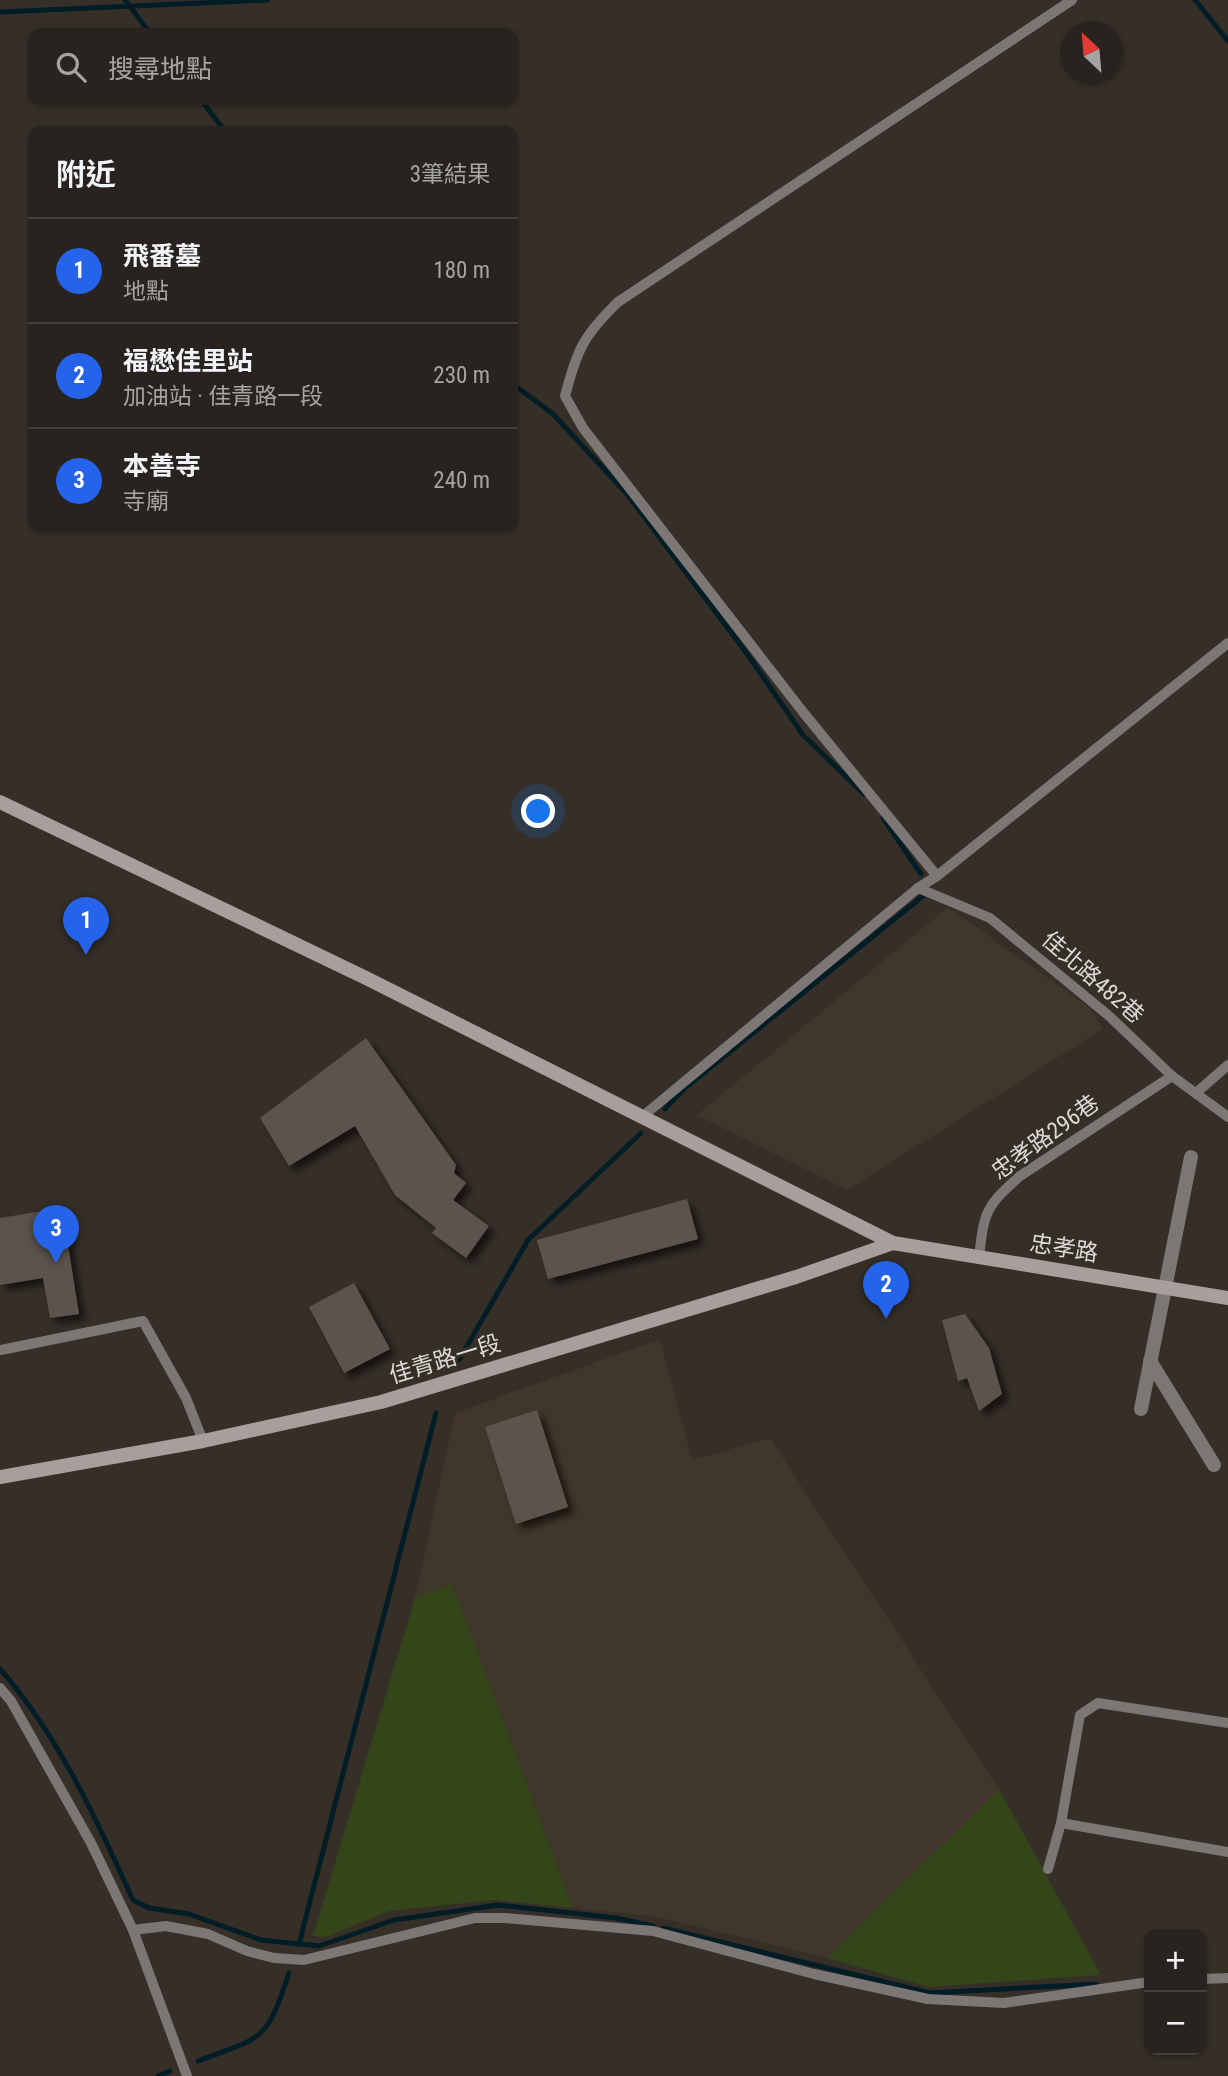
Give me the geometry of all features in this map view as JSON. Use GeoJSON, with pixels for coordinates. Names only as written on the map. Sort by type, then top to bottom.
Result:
{"type":"FeatureCollection","features":[{"type":"Feature","properties":{"kind":"street"},"geometry":{"type":"LineString","coordinates":[[0,802],[366,978],[893,1243]]}},
{"type":"Feature","properties":{"kind":"street"},"geometry":{"type":"LineString","coordinates":[[1142,1409],[1163,1287],[1191,1157]]}},
{"type":"Feature","properties":{"kind":"street","name":"忠孝路"},"geometry":{"type":"LineString","coordinates":[[893,1243],[1228,1298]]}},
{"type":"Feature","properties":{"kind":"street","name":"佳青路一段"},"geometry":{"type":"LineString","coordinates":[[0,1477],[203,1441],[381,1402],[796,1277],[893,1243]]}},
{"type":"Feature","properties":{"kind":"street"},"geometry":{"type":"LineString","coordinates":[[1150,1361],[1214,1465]]}},
{"type":"Feature","properties":{"kind":"lane"},"geometry":{"type":"LineString","coordinates":[[937,876],[803,712],[583,428],[565,396],[576,353],[594,325],[618,302],[1072,0]]}},
{"type":"Feature","properties":{"kind":"lane"},"geometry":{"type":"LineString","coordinates":[[643,1116],[918,888],[937,876],[1228,643]]}},
{"type":"Feature","properties":{"kind":"lane","name":"佳北路482巷"},"geometry":{"type":"LineString","coordinates":[[918,888],[990,918],[1108,1015],[1172,1076],[1228,1117]]}},
{"type":"Feature","properties":{"kind":"lane"},"geometry":{"type":"LineString","coordinates":[[1196,1093],[1228,1065]]}},
{"type":"Feature","properties":{"kind":"lane","name":"忠孝路296巷"},"geometry":{"type":"LineString","coordinates":[[979,1258],[983,1218],[999,1194],[1020,1176],[1172,1076]]}},
{"type":"Feature","properties":{"kind":"lane"},"geometry":{"type":"LineString","coordinates":[[1,1350],[143,1321],[186,1398],[203,1441]]}},
{"type":"Feature","properties":{"kind":"lane"},"geometry":{"type":"LineString","coordinates":[[0,1688],[11,1701],[92,1843],[134,1930],[187,2076]]}},
{"type":"Feature","properties":{"kind":"lane"},"geometry":{"type":"LineString","coordinates":[[1048,1869],[1061,1824],[1080,1715],[1098,1703],[1123,1704],[1228,1723]]}},
{"type":"Feature","properties":{"kind":"lane"},"geometry":{"type":"LineString","coordinates":[[1061,1824],[1228,1852]]}},
{"type":"Feature","properties":{"kind":"lane"},"geometry":{"type":"LineString","coordinates":[[134,1930],[166,1926],[208,1934],[247,1951],[274,1958],[304,1960],[451,1923],[475,1918],[505,1918],[653,1931],[814,1974],[928,1999],[1004,2003],[1068,1996],[1144,1983]]}},
{"type":"Feature","properties":{"kind":"lane"},"geometry":{"type":"LineString","coordinates":[[1207,1979],[1228,1978]]}},
{"type":"Feature","properties":{"kind":"shaded area"},"geometry":{"type":"Polygon","coordinates":[[[948,907],[1090,1008],[1103,1029],[847,1190],[697,1115],[948,907]]]}},
{"type":"Feature","properties":{"kind":"shaded area"},"geometry":{"type":"Polygon","coordinates":[[[660,1339],[692,1460],[770,1438],[999,1789],[827,1958],[653,1916],[573,1908],[452,1585],[415,1598],[455,1413],[660,1339]]]}},
{"type":"Feature","properties":{"kind":"green space"},"geometry":{"type":"Polygon","coordinates":[[[452,1584],[573,1908],[494,1900],[389,1911],[326,1937],[313,1936],[415,1598],[452,1584]]]}},
{"type":"Feature","properties":{"kind":"green space"},"geometry":{"type":"Polygon","coordinates":[[[999,1789],[1101,1975],[929,1987],[827,1958],[999,1789]]]}},
{"type":"Feature","properties":{"kind":"building"},"geometry":{"type":"Polygon","coordinates":[[[366,1038],[456,1165],[454,1173],[466,1183],[453,1200],[489,1226],[466,1258],[432,1233],[436,1228],[395,1195],[355,1126],[289,1166],[260,1118],[366,1038]]]}},
{"type":"Feature","properties":{"kind":"building"},"geometry":{"type":"Polygon","coordinates":[[[687,1199],[698,1239],[548,1279],[537,1240],[687,1199]]]}},
{"type":"Feature","properties":{"kind":"building"},"geometry":{"type":"Polygon","coordinates":[[[62,1208],[79,1314],[50,1318],[43,1278],[0,1285],[0,1218],[62,1208]]]}},
{"type":"Feature","properties":{"kind":"building"},"geometry":{"type":"Polygon","coordinates":[[[354,1283],[390,1349],[344,1373],[309,1307],[354,1283]]]}},
{"type":"Feature","properties":{"kind":"building"},"geometry":{"type":"Polygon","coordinates":[[[965,1314],[989,1348],[1002,1394],[979,1411],[967,1378],[958,1381],[942,1320],[965,1314]]]}},
{"type":"Feature","properties":{"kind":"building"},"geometry":{"type":"Polygon","coordinates":[[[537,1410],[568,1507],[516,1524],[485,1427],[537,1410]]]}},
{"type":"Feature","properties":{"kind":"waterway"},"geometry":{"type":"LineString","coordinates":[[125,0],[146,28]]}},
{"type":"Feature","properties":{"kind":"waterway"},"geometry":{"type":"LineString","coordinates":[[0,12],[268,0]]}},
{"type":"Feature","properties":{"kind":"waterway"},"geometry":{"type":"LineString","coordinates":[[1195,0],[1228,41]]}},
{"type":"Feature","properties":{"kind":"waterway"},"geometry":{"type":"LineString","coordinates":[[205,105],[221,126]]}},
{"type":"Feature","properties":{"kind":"waterway"},"geometry":{"type":"LineString","coordinates":[[518,388],[553,414],[627,494],[748,655],[803,735],[864,794]]}},
{"type":"Feature","properties":{"kind":"waterway"},"geometry":{"type":"LineString","coordinates":[[883,818],[921,874]]}},
{"type":"Feature","properties":{"kind":"waterway"},"geometry":{"type":"LineString","coordinates":[[665,1109],[685,1088],[923,896]]}},
{"type":"Feature","properties":{"kind":"waterway"},"geometry":{"type":"LineString","coordinates":[[459,1360],[528,1240],[641,1133]]}},
{"type":"Feature","properties":{"kind":"waterway"},"geometry":{"type":"LineString","coordinates":[[299,1944],[436,1413]]}},
{"type":"Feature","properties":{"kind":"waterway"},"geometry":{"type":"LineString","coordinates":[[0,1669],[40,1722],[75,1779],[133,1900],[149,1908],[189,1914],[261,1940],[319,1946],[394,1920],[498,1905],[616,1918],[653,1926]]}},
{"type":"Feature","properties":{"kind":"waterway"},"geometry":{"type":"LineString","coordinates":[[663,1928],[930,1993],[1096,1984]]}},
{"type":"Feature","properties":{"kind":"waterway"},"geometry":{"type":"LineString","coordinates":[[198,2061],[260,2034],[268,2025],[289,1973]]}},
{"type":"Feature","properties":{"kind":"waterway"},"geometry":{"type":"LineString","coordinates":[[158,2076],[170,2071]]}},
{"type":"Feature","properties":{"kind":"place","name":"飛番墓"},"geometry":{"type":"Point","coordinates":[86,955]}},
{"type":"Feature","properties":{"kind":"place","name":"本善寺"},"geometry":{"type":"Point","coordinates":[56,1263]}},
{"type":"Feature","properties":{"kind":"place","name":"福懋佳里站"},"geometry":{"type":"Point","coordinates":[886,1319]}}]}
